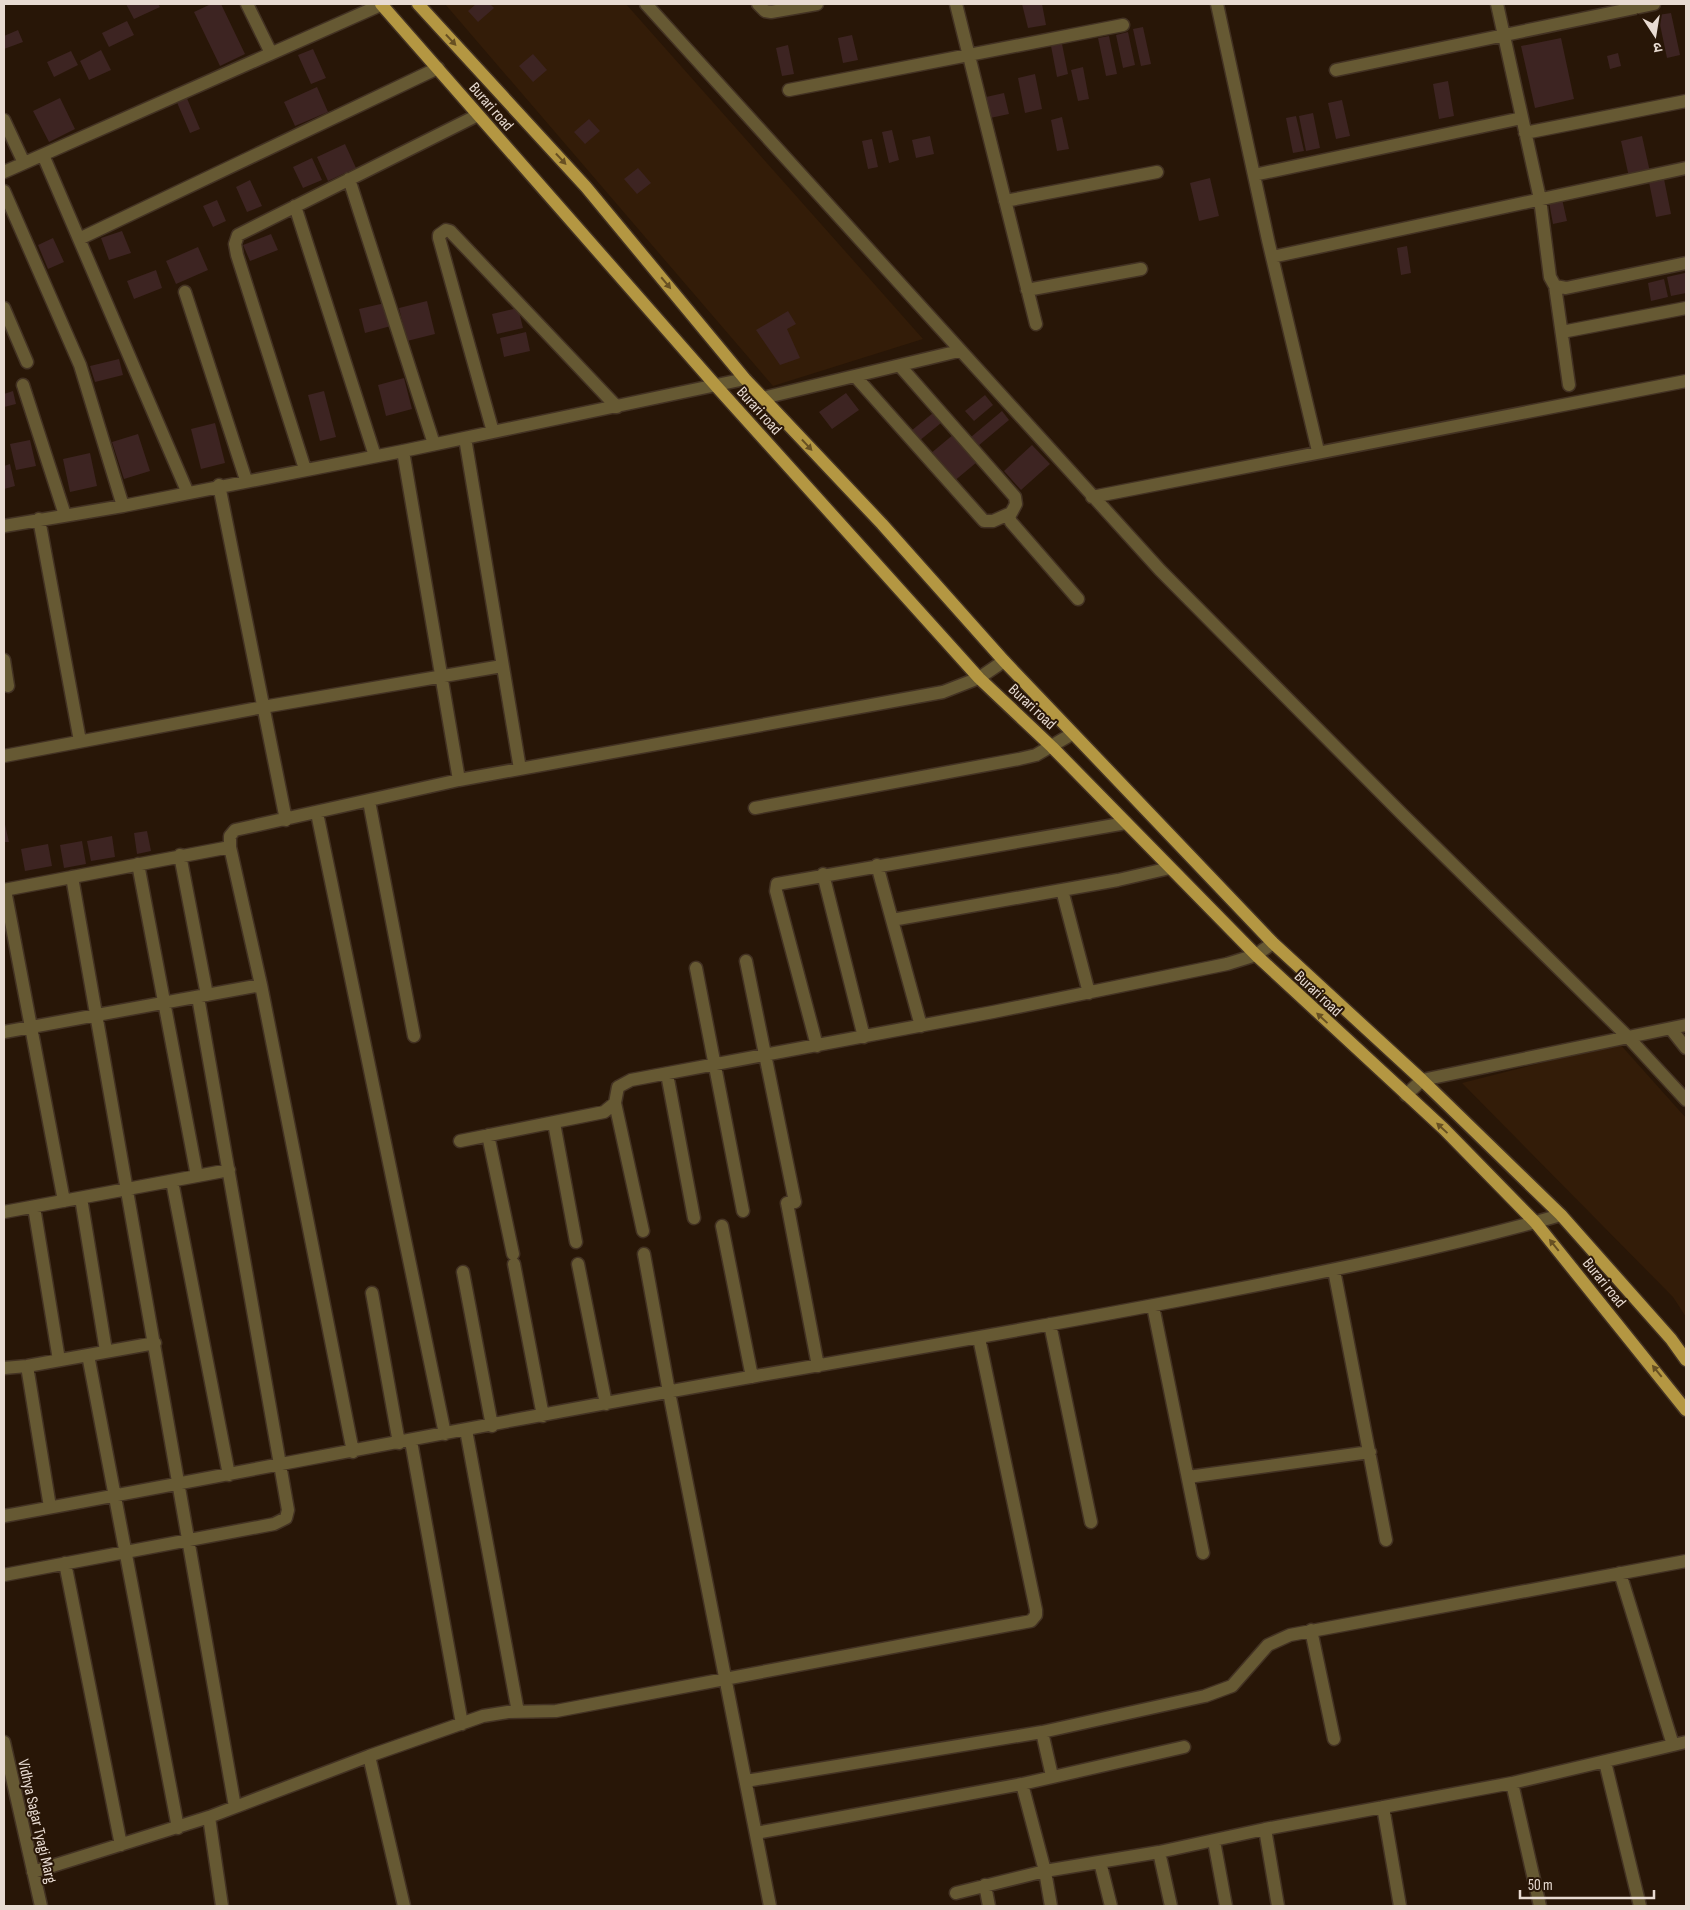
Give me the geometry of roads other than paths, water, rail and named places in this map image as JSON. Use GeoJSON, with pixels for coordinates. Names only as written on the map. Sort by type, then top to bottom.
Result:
{"type":"FeatureCollection","features":[{"type":"Feature","properties":{"kind":"main road","name":"Burari road"},"geometry":{"type":"LineString","coordinates":[[382,4],[717,387],[979,678],[1052,747],[1256,956],[1444,1129],[1535,1222],[1686,1410]]}},
{"type":"Feature","properties":{"kind":"main road","name":"Burari road"},"geometry":{"type":"LineString","coordinates":[[418,4],[586,187],[745,379],[882,524],[1004,662],[1273,943],[1422,1080],[1561,1215],[1671,1339],[1686,1360]]}},
{"type":"Feature","properties":{"kind":"street"},"geometry":{"type":"LineString","coordinates":[[247,4],[271,54]]}},
{"type":"Feature","properties":{"kind":"street"},"geometry":{"type":"LineString","coordinates":[[4,172],[382,4]]}},
{"type":"Feature","properties":{"kind":"street"},"geometry":{"type":"LineString","coordinates":[[646,4],[959,351],[1160,570],[1403,815],[1628,1037],[1686,1100]]}},
{"type":"Feature","properties":{"kind":"street"},"geometry":{"type":"LineString","coordinates":[[758,4],[765,11],[771,12],[817,4]]}},
{"type":"Feature","properties":{"kind":"street"},"geometry":{"type":"LineString","coordinates":[[956,4],[1036,324]]}},
{"type":"Feature","properties":{"kind":"street"},"geometry":{"type":"LineString","coordinates":[[1217,4],[1272,257],[1318,452]]}},
{"type":"Feature","properties":{"kind":"street"},"geometry":{"type":"LineString","coordinates":[[1497,4],[1540,200],[1550,278],[1555,286],[1569,385]]}},
{"type":"Feature","properties":{"kind":"street"},"geometry":{"type":"LineString","coordinates":[[1336,70],[1654,4]]}},
{"type":"Feature","properties":{"kind":"street"},"geometry":{"type":"LineString","coordinates":[[789,90],[1123,25]]}},
{"type":"Feature","properties":{"kind":"street"},"geometry":{"type":"LineString","coordinates":[[79,239],[438,68]]}},
{"type":"Feature","properties":{"kind":"street"},"geometry":{"type":"LineString","coordinates":[[1525,133],[1686,101]]}},
{"type":"Feature","properties":{"kind":"street"},"geometry":{"type":"LineString","coordinates":[[305,469],[234,244],[238,235],[478,115]]}},
{"type":"Feature","properties":{"kind":"street"},"geometry":{"type":"LineString","coordinates":[[1254,174],[1522,118]]}},
{"type":"Feature","properties":{"kind":"street"},"geometry":{"type":"LineString","coordinates":[[4,120],[24,163]]}},
{"type":"Feature","properties":{"kind":"street"},"geometry":{"type":"LineString","coordinates":[[42,154],[187,491]]}},
{"type":"Feature","properties":{"kind":"street"},"geometry":{"type":"LineString","coordinates":[[1272,257],[1686,168]]}},
{"type":"Feature","properties":{"kind":"street"},"geometry":{"type":"LineString","coordinates":[[1005,201],[1157,172]]}},
{"type":"Feature","properties":{"kind":"street"},"geometry":{"type":"LineString","coordinates":[[350,179],[434,444]]}},
{"type":"Feature","properties":{"kind":"street"},"geometry":{"type":"LineString","coordinates":[[4,191],[80,365],[123,506]]}},
{"type":"Feature","properties":{"kind":"street"},"geometry":{"type":"LineString","coordinates":[[295,206],[375,456]]}},
{"type":"Feature","properties":{"kind":"street"},"geometry":{"type":"LineString","coordinates":[[493,432],[439,235],[446,230],[450,231],[617,407]]}},
{"type":"Feature","properties":{"kind":"street"},"geometry":{"type":"LineString","coordinates":[[1555,286],[1566,288],[1686,263]]}},
{"type":"Feature","properties":{"kind":"street"},"geometry":{"type":"LineString","coordinates":[[1027,290],[1141,269]]}},
{"type":"Feature","properties":{"kind":"street"},"geometry":{"type":"LineString","coordinates":[[185,292],[246,480]]}},
{"type":"Feature","properties":{"kind":"street"},"geometry":{"type":"LineString","coordinates":[[4,308],[27,362]]}},
{"type":"Feature","properties":{"kind":"street"},"geometry":{"type":"LineString","coordinates":[[1562,332],[1686,308]]}},
{"type":"Feature","properties":{"kind":"street"},"geometry":{"type":"LineString","coordinates":[[763,398],[959,351]]}},
{"type":"Feature","properties":{"kind":"street"},"geometry":{"type":"LineString","coordinates":[[900,366],[1015,497],[1016,504],[1010,517],[1013,524],[1078,599]]}},
{"type":"Feature","properties":{"kind":"street"},"geometry":{"type":"LineString","coordinates":[[855,376],[984,521],[992,521],[1011,513]]}},
{"type":"Feature","properties":{"kind":"street"},"geometry":{"type":"LineString","coordinates":[[4,526],[123,506],[187,491],[375,456],[717,387],[745,379]]}},
{"type":"Feature","properties":{"kind":"street"},"geometry":{"type":"LineString","coordinates":[[1092,497],[1686,381]]}},
{"type":"Feature","properties":{"kind":"street"},"geometry":{"type":"LineString","coordinates":[[23,385],[65,515]]}},
{"type":"Feature","properties":{"kind":"street"},"geometry":{"type":"LineString","coordinates":[[465,438],[520,769]]}},
{"type":"Feature","properties":{"kind":"street"},"geometry":{"type":"LineString","coordinates":[[403,450],[459,780]]}},
{"type":"Feature","properties":{"kind":"street"},"geometry":{"type":"LineString","coordinates":[[219,485],[286,820]]}},
{"type":"Feature","properties":{"kind":"street"},"geometry":{"type":"LineString","coordinates":[[39,519],[80,741]]}},
{"type":"Feature","properties":{"kind":"street"},"geometry":{"type":"LineString","coordinates":[[4,660],[8,686]]}},
{"type":"Feature","properties":{"kind":"street"},"geometry":{"type":"LineString","coordinates":[[353,1452],[261,985],[230,847],[230,836],[235,830],[459,780],[943,692],[979,678],[1004,662]]}},
{"type":"Feature","properties":{"kind":"street"},"geometry":{"type":"LineString","coordinates":[[4,756],[263,707],[502,666]]}},
{"type":"Feature","properties":{"kind":"street"},"geometry":{"type":"LineString","coordinates":[[756,808],[1019,759],[1036,755],[1072,734]]}},
{"type":"Feature","properties":{"kind":"street"},"geometry":{"type":"LineString","coordinates":[[369,801],[414,1036]]}},
{"type":"Feature","properties":{"kind":"street"},"geometry":{"type":"LineString","coordinates":[[317,813],[445,1434]]}},
{"type":"Feature","properties":{"kind":"street"},"geometry":{"type":"LineString","coordinates":[[818,1046],[776,891],[777,884],[823,874],[1126,823]]}},
{"type":"Feature","properties":{"kind":"street"},"geometry":{"type":"LineString","coordinates":[[64,1201],[5,890],[180,855],[230,847]]}},
{"type":"Feature","properties":{"kind":"street"},"geometry":{"type":"LineString","coordinates":[[4,1575],[280,1522],[286,1518],[288,1510],[229,1170],[180,855]]}},
{"type":"Feature","properties":{"kind":"street"},"geometry":{"type":"LineString","coordinates":[[138,864],[197,1176]]}},
{"type":"Feature","properties":{"kind":"street"},"geometry":{"type":"LineString","coordinates":[[877,865],[922,1026]]}},
{"type":"Feature","properties":{"kind":"street"},"geometry":{"type":"LineString","coordinates":[[892,920],[1062,890],[1170,868]]}},
{"type":"Feature","properties":{"kind":"street"},"geometry":{"type":"LineString","coordinates":[[823,874],[864,1037]]}},
{"type":"Feature","properties":{"kind":"street"},"geometry":{"type":"LineString","coordinates":[[72,877],[235,1807]]}},
{"type":"Feature","properties":{"kind":"street"},"geometry":{"type":"LineString","coordinates":[[1062,890],[1090,993]]}},
{"type":"Feature","properties":{"kind":"street"},"geometry":{"type":"LineString","coordinates":[[643,1231],[615,1103],[618,1087],[622,1083],[1090,993],[1227,964],[1256,956],[1273,943]]}},
{"type":"Feature","properties":{"kind":"street"},"geometry":{"type":"LineString","coordinates":[[746,961],[767,1056],[795,1202],[787,1203],[818,1366]]}},
{"type":"Feature","properties":{"kind":"street"},"geometry":{"type":"LineString","coordinates":[[696,968],[743,1211]]}},
{"type":"Feature","properties":{"kind":"street"},"geometry":{"type":"LineString","coordinates":[[4,1032],[261,985]]}},
{"type":"Feature","properties":{"kind":"street"},"geometry":{"type":"LineString","coordinates":[[1406,1095],[1422,1080],[1686,1025]]}},
{"type":"Feature","properties":{"kind":"street"},"geometry":{"type":"LineString","coordinates":[[1666,1030],[1686,1048]]}},
{"type":"Feature","properties":{"kind":"street"},"geometry":{"type":"LineString","coordinates":[[667,1074],[694,1218]]}},
{"type":"Feature","properties":{"kind":"street"},"geometry":{"type":"LineString","coordinates":[[460,1141],[604,1112],[615,1103]]}},
{"type":"Feature","properties":{"kind":"street"},"geometry":{"type":"LineString","coordinates":[[554,1123],[576,1242]]}},
{"type":"Feature","properties":{"kind":"street"},"geometry":{"type":"LineString","coordinates":[[488,1135],[543,1416]]}},
{"type":"Feature","properties":{"kind":"street"},"geometry":{"type":"LineString","coordinates":[[4,1212],[229,1170]]}},
{"type":"Feature","properties":{"kind":"street"},"geometry":{"type":"LineString","coordinates":[[172,1181],[229,1474]]}},
{"type":"Feature","properties":{"kind":"street"},"geometry":{"type":"LineString","coordinates":[[81,1198],[106,1352]]}},
{"type":"Feature","properties":{"kind":"street"},"geometry":{"type":"LineString","coordinates":[[34,1206],[59,1360]]}},
{"type":"Feature","properties":{"kind":"street"},"geometry":{"type":"LineString","coordinates":[[4,1516],[669,1392],[1153,1306],[1334,1270],[1561,1215]]}},
{"type":"Feature","properties":{"kind":"street"},"geometry":{"type":"LineString","coordinates":[[722,1226],[752,1377]]}},
{"type":"Feature","properties":{"kind":"street"},"geometry":{"type":"LineString","coordinates":[[644,1254],[669,1392],[770,1906]]}},
{"type":"Feature","properties":{"kind":"street"},"geometry":{"type":"LineString","coordinates":[[578,1264],[606,1404]]}},
{"type":"Feature","properties":{"kind":"street"},"geometry":{"type":"LineString","coordinates":[[1334,1270],[1386,1540]]}},
{"type":"Feature","properties":{"kind":"street"},"geometry":{"type":"LineString","coordinates":[[463,1272],[492,1426]]}},
{"type":"Feature","properties":{"kind":"street"},"geometry":{"type":"LineString","coordinates":[[372,1293],[405,1442],[462,1724]]}},
{"type":"Feature","properties":{"kind":"street"},"geometry":{"type":"LineString","coordinates":[[1153,1306],[1203,1553]]}},
{"type":"Feature","properties":{"kind":"street"},"geometry":{"type":"LineString","coordinates":[[1050,1324],[1091,1522]]}},
{"type":"Feature","properties":{"kind":"street"},"geometry":{"type":"LineString","coordinates":[[33,1872],[178,1828],[369,1756],[483,1716],[518,1712],[556,1711],[1014,1625],[1034,1618],[1036,1610],[979,1338]]}},
{"type":"Feature","properties":{"kind":"street"},"geometry":{"type":"LineString","coordinates":[[4,1368],[27,1366],[155,1343]]}},
{"type":"Feature","properties":{"kind":"street"},"geometry":{"type":"LineString","coordinates":[[88,1355],[178,1828]]}},
{"type":"Feature","properties":{"kind":"street"},"geometry":{"type":"LineString","coordinates":[[27,1366],[50,1507]]}},
{"type":"Feature","properties":{"kind":"street"},"geometry":{"type":"LineString","coordinates":[[466,1430],[518,1712]]}},
{"type":"Feature","properties":{"kind":"street"},"geometry":{"type":"LineString","coordinates":[[1188,1477],[1370,1452]]}},
{"type":"Feature","properties":{"kind":"street"},"geometry":{"type":"LineString","coordinates":[[746,1781],[1042,1732],[1223,1691],[1238,1682],[1273,1641],[1311,1630],[1686,1561]]}},
{"type":"Feature","properties":{"kind":"street"},"geometry":{"type":"LineString","coordinates":[[65,1563],[122,1845]]}},
{"type":"Feature","properties":{"kind":"street"},"geometry":{"type":"LineString","coordinates":[[1620,1573],[1673,1745]]}},
{"type":"Feature","properties":{"kind":"street"},"geometry":{"type":"LineString","coordinates":[[1311,1630],[1334,1739]]}},
{"type":"Feature","properties":{"kind":"street"},"geometry":{"type":"LineString","coordinates":[[1042,1732],[1052,1776]]}},
{"type":"Feature","properties":{"kind":"street","name":"Vidhya Sagar Tyagi Marg"},"geometry":{"type":"LineString","coordinates":[[4,1742],[41,1906]]}},
{"type":"Feature","properties":{"kind":"street"},"geometry":{"type":"LineString","coordinates":[[956,1893],[1045,1871],[1159,1852],[1265,1829],[1512,1782],[1686,1742]]}},
{"type":"Feature","properties":{"kind":"street"},"geometry":{"type":"LineString","coordinates":[[756,1833],[1022,1784],[1184,1747]]}},
{"type":"Feature","properties":{"kind":"street"},"geometry":{"type":"LineString","coordinates":[[369,1756],[404,1906]]}},
{"type":"Feature","properties":{"kind":"street"},"geometry":{"type":"LineString","coordinates":[[1605,1762],[1640,1906]]}},
{"type":"Feature","properties":{"kind":"street"},"geometry":{"type":"LineString","coordinates":[[1512,1782],[1540,1906]]}},
{"type":"Feature","properties":{"kind":"street"},"geometry":{"type":"LineString","coordinates":[[1022,1784],[1045,1871],[1051,1906]]}},
{"type":"Feature","properties":{"kind":"street"},"geometry":{"type":"LineString","coordinates":[[1384,1807],[1400,1906]]}},
{"type":"Feature","properties":{"kind":"street"},"geometry":{"type":"LineString","coordinates":[[209,1817],[222,1906]]}},
{"type":"Feature","properties":{"kind":"street"},"geometry":{"type":"LineString","coordinates":[[1265,1829],[1278,1906]]}},
{"type":"Feature","properties":{"kind":"street"},"geometry":{"type":"LineString","coordinates":[[1214,1841],[1226,1906]]}},
{"type":"Feature","properties":{"kind":"street"},"geometry":{"type":"LineString","coordinates":[[1159,1852],[1171,1906]]}},
{"type":"Feature","properties":{"kind":"street"},"geometry":{"type":"LineString","coordinates":[[1100,1862],[1111,1906]]}},
{"type":"Feature","properties":{"kind":"street"},"geometry":{"type":"LineString","coordinates":[[985,1886],[989,1906]]}}]}
